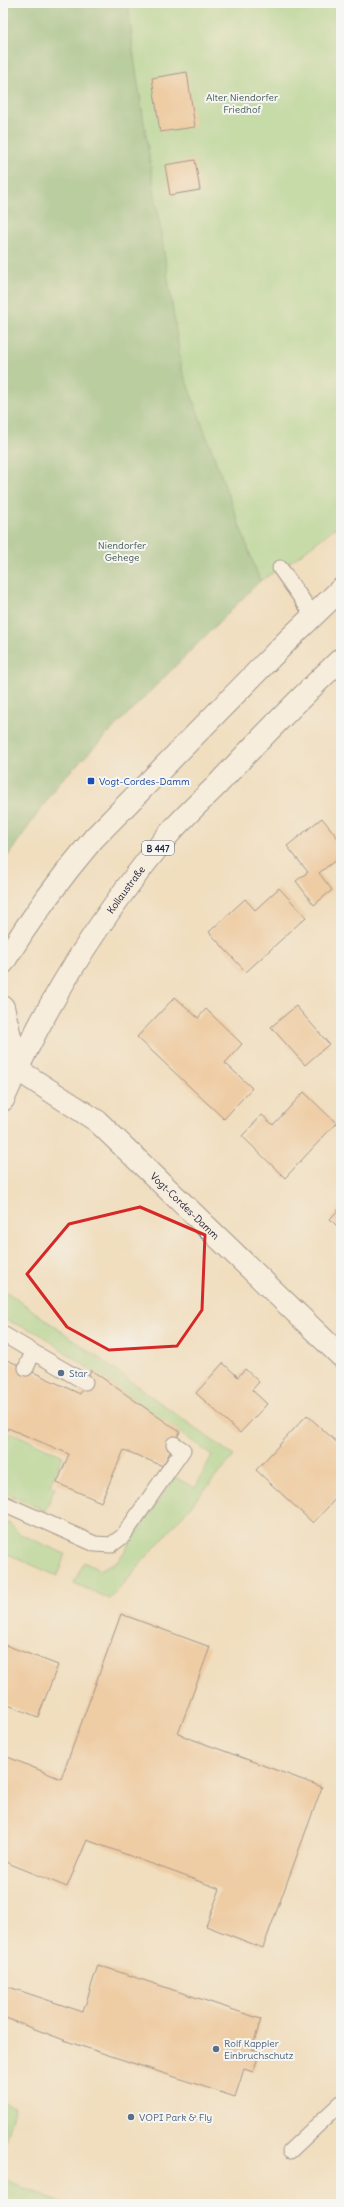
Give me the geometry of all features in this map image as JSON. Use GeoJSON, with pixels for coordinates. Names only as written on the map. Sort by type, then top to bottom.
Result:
{"type":"FeatureCollection","features":[{"type":"Feature","properties":{"kind":"main road"},"geometry":{"type":"LineString","coordinates":[[3,963],[42,903],[94,838],[313,615],[341,589]]}},
{"type":"Feature","properties":{"kind":"main road","name":"Kollaustraße"},"geometry":{"type":"LineString","coordinates":[[3,1100],[39,1027],[94,934],[164,840],[282,716],[341,658]]}},
{"type":"Feature","properties":{"kind":"main road"},"geometry":{"type":"LineString","coordinates":[[3,1007],[18,1070]]}},
{"type":"Feature","properties":{"kind":"main road","name":"Vogt-Cordes-Damm"},"geometry":{"type":"LineString","coordinates":[[18,1070],[96,1121],[339,1349]]}},
{"type":"Feature","properties":{"kind":"lane"},"geometry":{"type":"LineString","coordinates":[[280,568],[313,615]]}},
{"type":"Feature","properties":{"kind":"lane"},"geometry":{"type":"LineString","coordinates":[[3,1334],[85,1382]]}},
{"type":"Feature","properties":{"kind":"lane"},"geometry":{"type":"LineString","coordinates":[[26,1368],[33,1352]]}},
{"type":"Feature","properties":{"kind":"lane"},"geometry":{"type":"LineString","coordinates":[[3,1504],[95,1544],[110,1545],[123,1536],[183,1450],[174,1444]]}},
{"type":"Feature","properties":{"kind":"lane"},"geometry":{"type":"LineString","coordinates":[[290,2151],[341,2103]]}},
{"type":"Feature","properties":{"kind":"highlighted area"},"geometry":{"type":"Polygon","coordinates":[[[140,1207],[205,1235],[202,1310],[177,1346],[109,1350],[67,1327],[27,1274],[69,1224],[140,1207]]]}},
{"type":"Feature","properties":{"kind":"green space","name":"Niendorfer Gehege"},"geometry":{"type":"Polygon","coordinates":[[[3,3],[128,3],[133,51],[182,370],[260,581],[59,783],[3,863],[3,3]]]}},
{"type":"Feature","properties":{"kind":"green space","name":"Alter Niendorfer Friedhof"},"geometry":{"type":"Polygon","coordinates":[[[128,3],[341,3],[341,523],[296,558],[260,581],[182,370],[133,51],[128,3]]]}},
{"type":"Feature","properties":{"kind":"green space"},"geometry":{"type":"Polygon","coordinates":[[[3,1289],[234,1456],[110,1599],[74,1583],[84,1562],[99,1570],[118,1561],[175,1477],[195,1488],[212,1455],[38,1333],[3,1319],[3,1289]]]}},
{"type":"Feature","properties":{"kind":"green space"},"geometry":{"type":"Polygon","coordinates":[[[11,1432],[63,1456],[50,1485],[55,1488],[45,1511],[3,1492],[3,1451],[11,1432]]]}},
{"type":"Feature","properties":{"kind":"green space"},"geometry":{"type":"Polygon","coordinates":[[[8,1522],[20,1534],[65,1554],[57,1576],[3,1552],[3,1533],[8,1522]]]}},
{"type":"Feature","properties":{"kind":"green space"},"geometry":{"type":"Polygon","coordinates":[[[3,2102],[15,2107],[3,2147],[3,2102]]]}},
{"type":"Feature","properties":{"kind":"green space"},"geometry":{"type":"Polygon","coordinates":[[[3,2180],[67,2204],[3,2204],[3,2180]]]}},
{"type":"Feature","properties":{"kind":"building"},"geometry":{"type":"Polygon","coordinates":[[[187,72],[195,127],[160,132],[152,78],[187,72]]]}},
{"type":"Feature","properties":{"kind":"building"},"geometry":{"type":"Polygon","coordinates":[[[195,160],[200,190],[170,195],[165,165],[195,160]]]}},
{"type":"Feature","properties":{"kind":"building"},"geometry":{"type":"Polygon","coordinates":[[[322,818],[341,842],[341,856],[319,873],[332,890],[314,905],[296,881],[308,872],[287,846],[322,818]]]}},
{"type":"Feature","properties":{"kind":"building"},"geometry":{"type":"Polygon","coordinates":[[[279,888],[306,917],[246,972],[209,932],[245,899],[255,910],[279,888]]]}},
{"type":"Feature","properties":{"kind":"building"},"geometry":{"type":"Polygon","coordinates":[[[175,997],[198,1018],[206,1009],[242,1044],[225,1063],[252,1088],[224,1119],[137,1037],[175,997]]]}},
{"type":"Feature","properties":{"kind":"building"},"geometry":{"type":"Polygon","coordinates":[[[296,1006],[329,1044],[305,1065],[271,1027],[296,1006]]]}},
{"type":"Feature","properties":{"kind":"building"},"geometry":{"type":"Polygon","coordinates":[[[304,1092],[336,1123],[285,1178],[242,1136],[262,1115],[273,1125],[304,1092]]]}},
{"type":"Feature","properties":{"kind":"building"},"geometry":{"type":"Polygon","coordinates":[[[341,1207],[341,1230],[330,1219],[341,1207]]]}},
{"type":"Feature","properties":{"kind":"building"},"geometry":{"type":"Polygon","coordinates":[[[3,1358],[80,1394],[91,1370],[180,1432],[163,1466],[124,1450],[101,1502],[57,1483],[69,1454],[8,1428],[3,1440],[3,1358]]]}},
{"type":"Feature","properties":{"kind":"building"},"geometry":{"type":"Polygon","coordinates":[[[223,1363],[238,1377],[245,1369],[259,1382],[252,1390],[267,1404],[240,1433],[196,1393],[223,1363]]]}},
{"type":"Feature","properties":{"kind":"building"},"geometry":{"type":"Polygon","coordinates":[[[307,1415],[341,1446],[341,1493],[313,1523],[256,1470],[307,1415]]]}},
{"type":"Feature","properties":{"kind":"building"},"geometry":{"type":"Polygon","coordinates":[[[121,1614],[210,1647],[178,1734],[322,1787],[263,1948],[206,1926],[220,1889],[87,1840],[67,1887],[3,1861],[3,1755],[61,1779],[121,1614]]]}},
{"type":"Feature","properties":{"kind":"building"},"geometry":{"type":"Polygon","coordinates":[[[3,1644],[58,1665],[38,1717],[3,1703],[3,1644]]]}},
{"type":"Feature","properties":{"kind":"building"},"geometry":{"type":"Polygon","coordinates":[[[98,1965],[261,2019],[252,2049],[260,2052],[253,2072],[244,2069],[235,2097],[72,2043],[3,2017],[3,1985],[83,2012],[98,1965]]]}},
{"type":"Feature","properties":{"kind":"place","name":"Vogt-Cordes-Damm"},"geometry":{"type":"Point","coordinates":[91,781]}},
{"type":"Feature","properties":{"kind":"place","name":"Star"},"geometry":{"type":"Point","coordinates":[61,1373]}},
{"type":"Feature","properties":{"kind":"place","name":"Rolf Kappler Einbruchschutz"},"geometry":{"type":"Point","coordinates":[216,2049]}},
{"type":"Feature","properties":{"kind":"place","name":"VOPI Park & Fly"},"geometry":{"type":"Point","coordinates":[131,2117]}}]}
